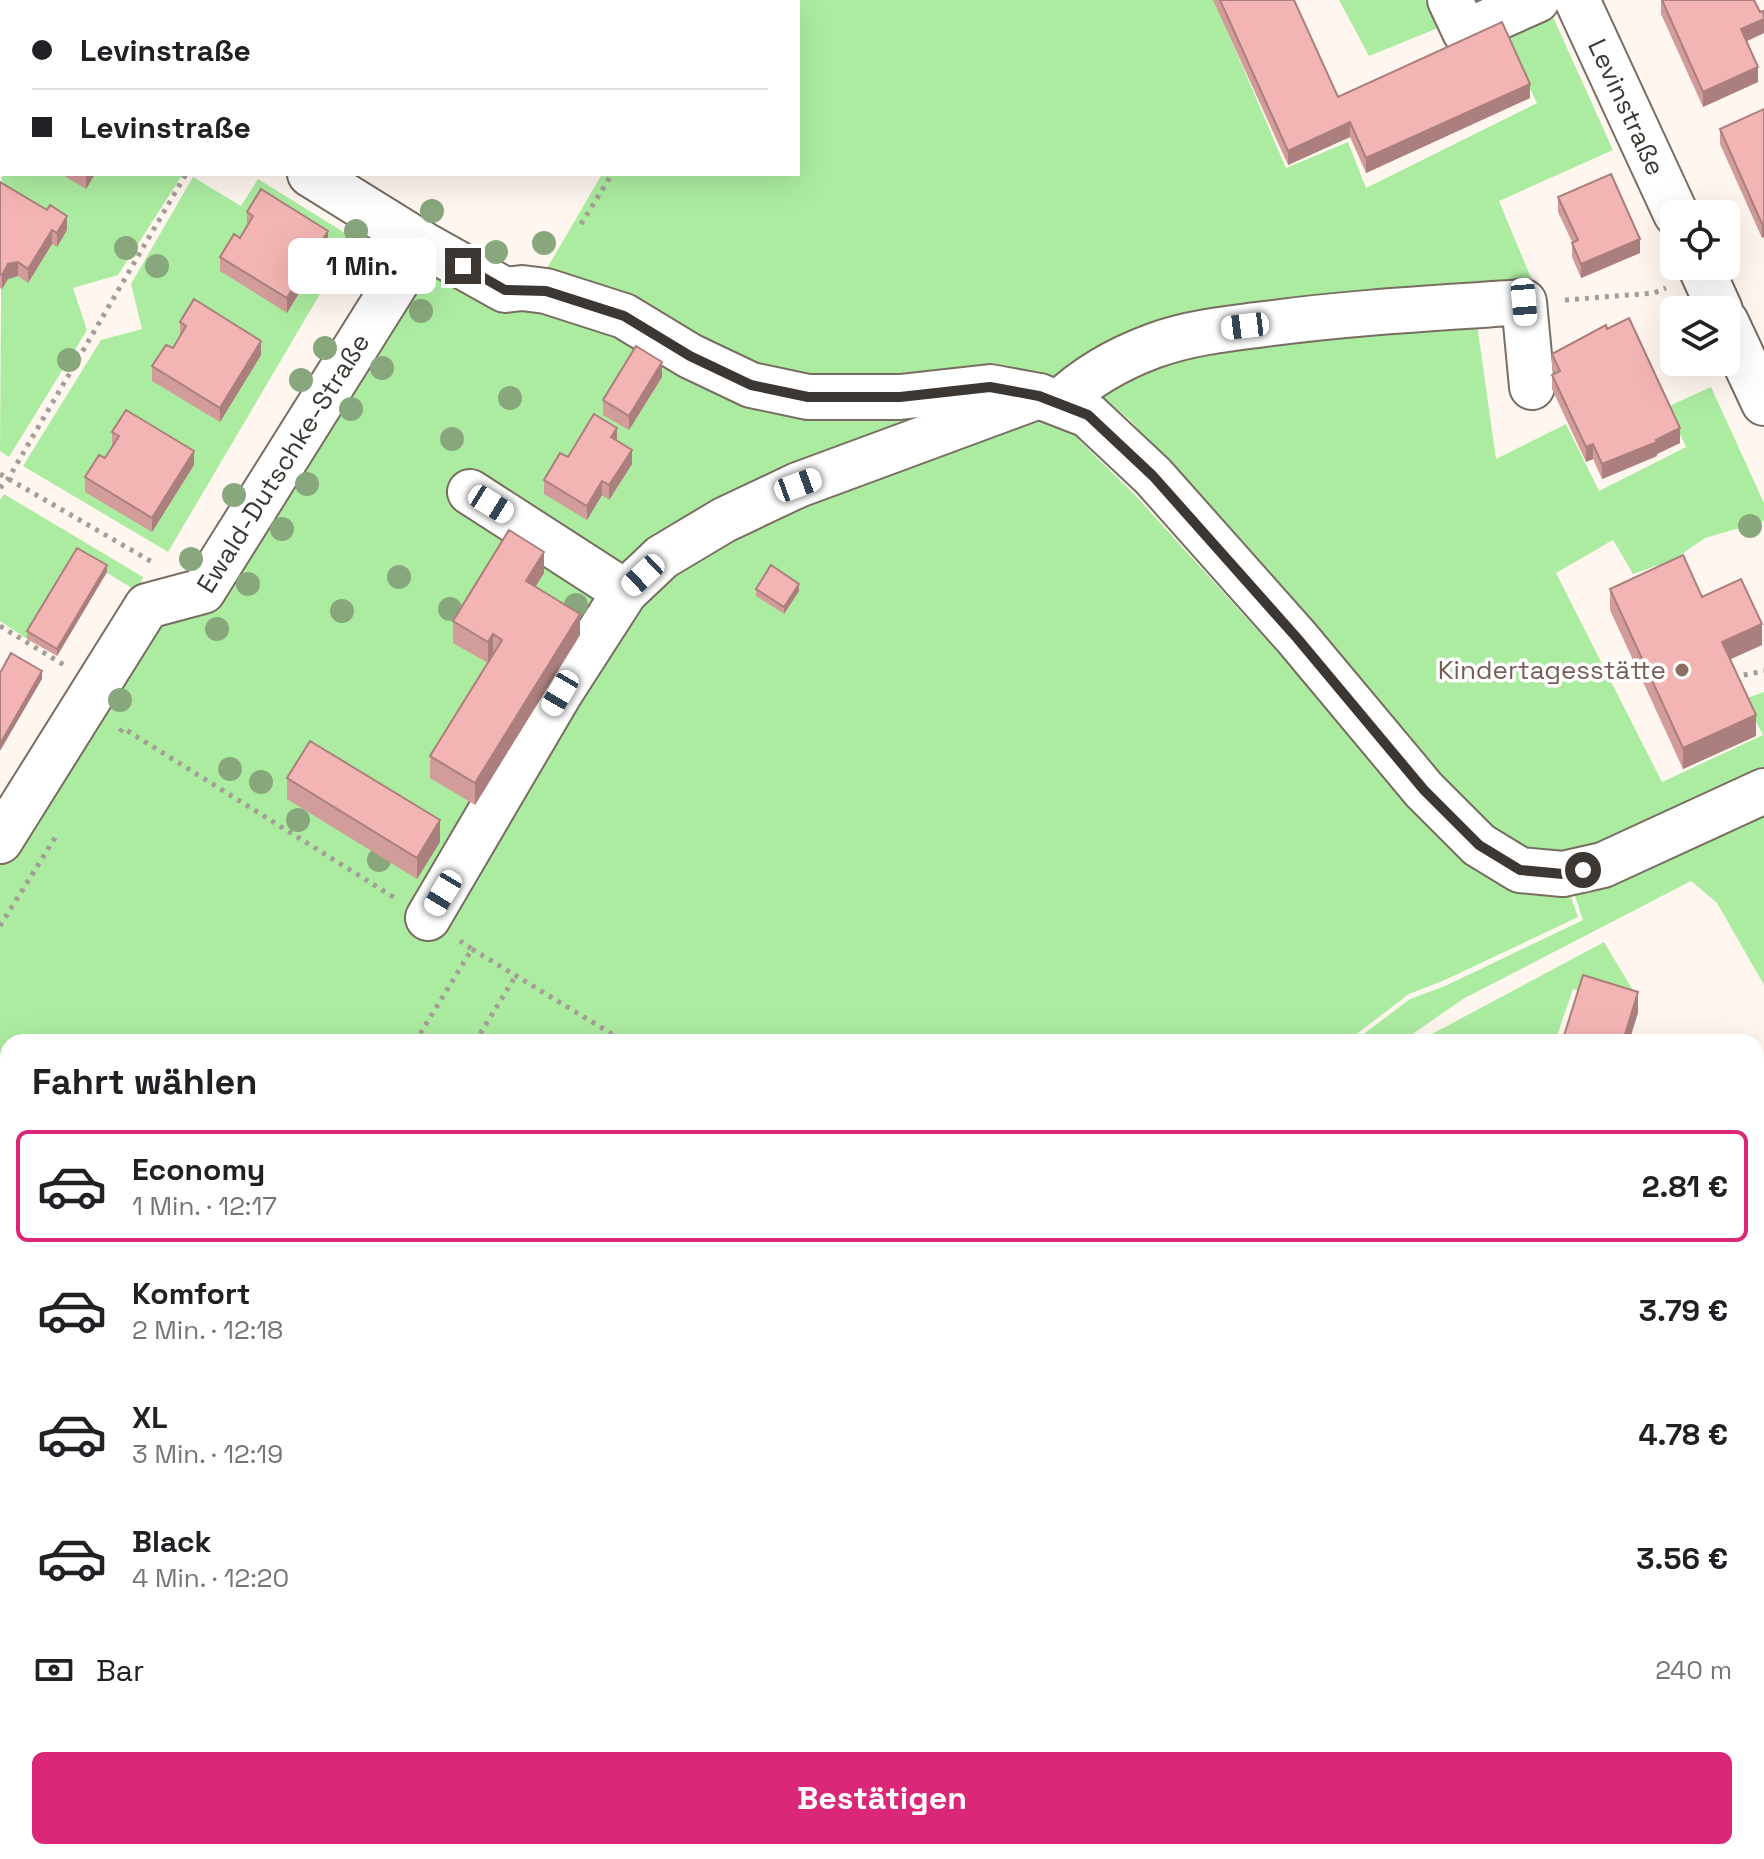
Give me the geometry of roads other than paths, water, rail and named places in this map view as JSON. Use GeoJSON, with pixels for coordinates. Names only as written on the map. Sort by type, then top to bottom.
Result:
{"type":"FeatureCollection","features":[{"type":"Feature","properties":{"kind":"street"},"geometry":{"type":"LineString","coordinates":[[1450,0],[1465,32],[1537,0]]}},
{"type":"Feature","properties":{"kind":"street","name":"Levinstraße"},"geometry":{"type":"LineString","coordinates":[[1577,0],[1670,200]]}},
{"type":"Feature","properties":{"kind":"street"},"geometry":{"type":"LineString","coordinates":[[313,176],[421,243],[505,290],[546,291],[624,316],[690,356],[751,385],[808,397],[900,397],[990,387],[1049,399],[1088,415],[1153,476],[1297,638],[1424,790],[1479,845],[1520,870],[1563,874],[1603,865],[1764,791]]}},
{"type":"Feature","properties":{"kind":"street","name":"Ewald-Dutschke-Straße"},"geometry":{"type":"LineString","coordinates":[[0,841],[147,606],[203,591],[421,243]]}},
{"type":"Feature","properties":{"kind":"street"},"geometry":{"type":"LineString","coordinates":[[428,918],[560,693],[625,592],[662,557],[724,520],[798,485],[1049,399],[1153,346],[1214,330],[1338,315],[1524,302],[1532,387]]}},
{"type":"Feature","properties":{"kind":"street"},"geometry":{"type":"LineString","coordinates":[[1740,352],[1764,403]]}},
{"type":"Feature","properties":{"kind":"street"},"geometry":{"type":"LineString","coordinates":[[470,492],[625,592]]}},
{"type":"Feature","properties":{"kind":"place","name":"Kindertagesstätte"},"geometry":{"type":"Point","coordinates":[1682,670]}}]}
